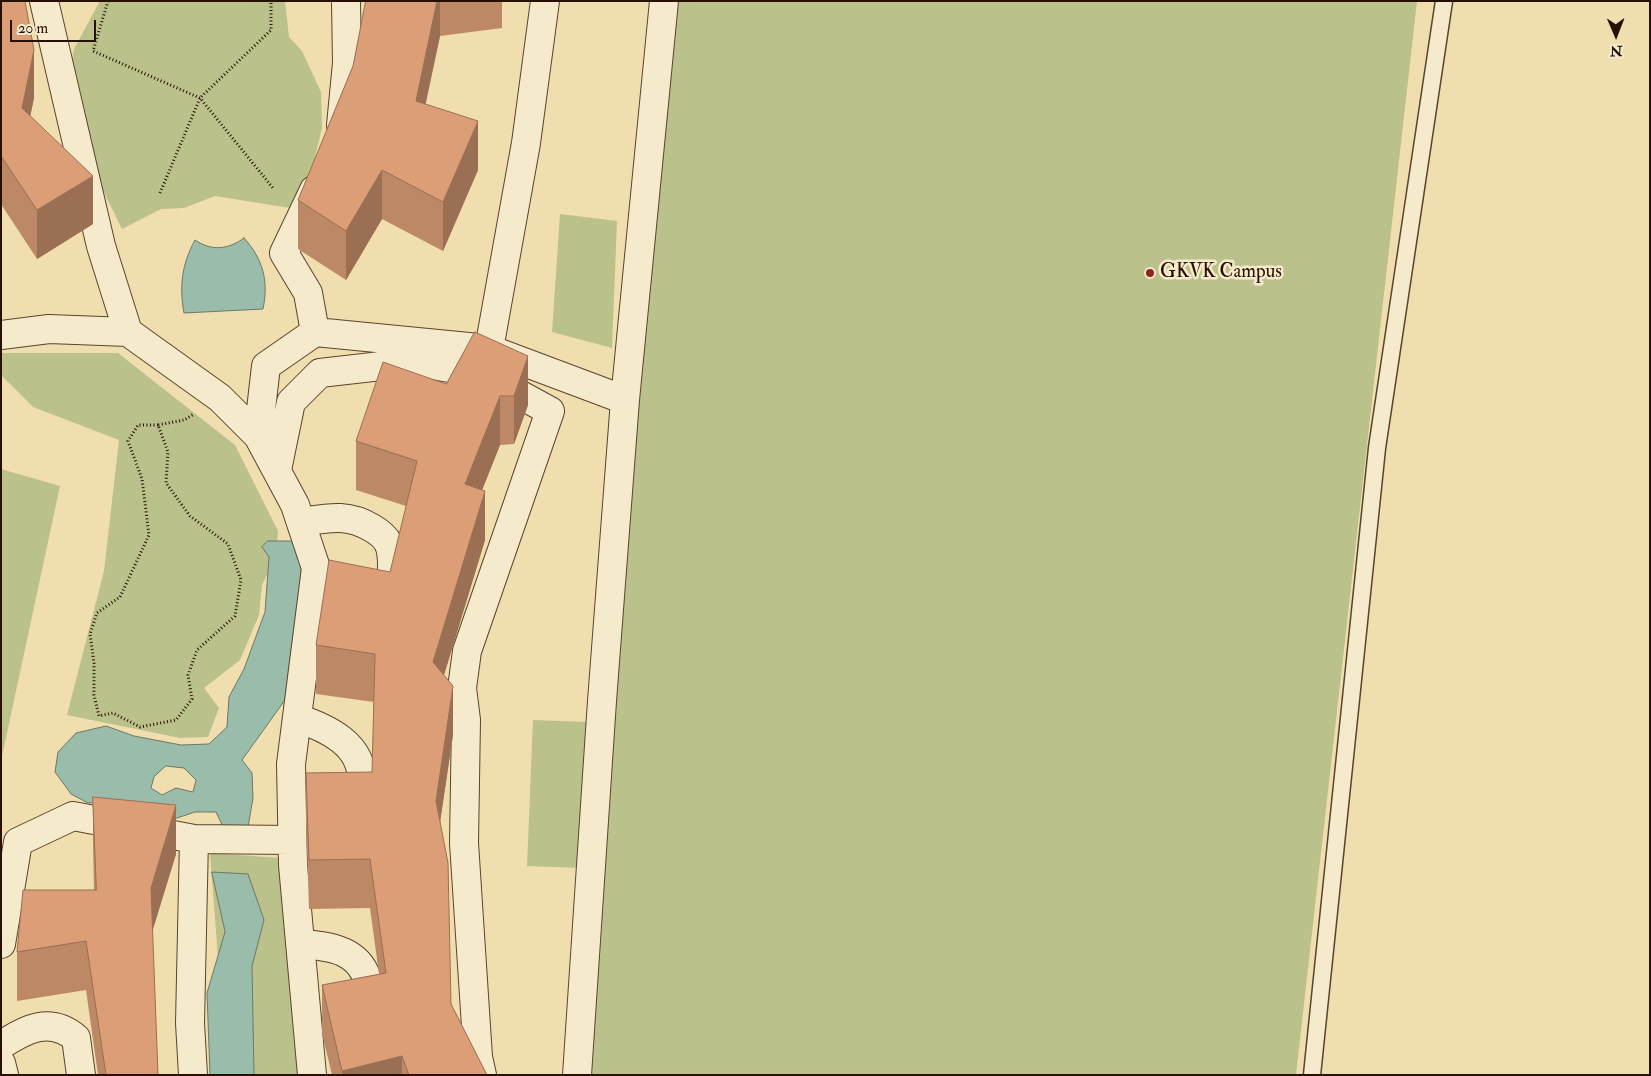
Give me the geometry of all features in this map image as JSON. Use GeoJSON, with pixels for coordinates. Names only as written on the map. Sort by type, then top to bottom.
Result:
{"type":"FeatureCollection","features":[{"type":"Feature","properties":{"kind":"street"},"geometry":{"type":"LineString","coordinates":[[44,1],[101,246],[128,332]]}},
{"type":"Feature","properties":{"kind":"street"},"geometry":{"type":"LineString","coordinates":[[315,332],[308,293],[284,253],[340,138],[347,63],[346,1]]}},
{"type":"Feature","properties":{"kind":"street"},"geometry":{"type":"LineString","coordinates":[[490,348],[526,143],[545,1]]}},
{"type":"Feature","properties":{"kind":"street"},"geometry":{"type":"LineString","coordinates":[[577,1075],[602,701],[626,400],[664,1]]}},
{"type":"Feature","properties":{"kind":"street"},"geometry":{"type":"LineString","coordinates":[[1,335],[49,329],[128,332],[220,398],[258,436],[295,506],[316,568],[322,604],[297,718],[291,764],[291,840],[300,944],[328,1026],[312,1075]]}},
{"type":"Feature","properties":{"kind":"street"},"geometry":{"type":"LineString","coordinates":[[258,436],[266,366],[315,332],[442,355],[482,374],[550,411],[467,651],[462,688],[466,720],[464,843],[478,1057],[482,1075]]}},
{"type":"Feature","properties":{"kind":"street"},"geometry":{"type":"LineString","coordinates":[[276,470],[291,402],[320,373],[416,362],[442,355],[490,348],[626,400]]}},
{"type":"Feature","properties":{"kind":"street"},"geometry":{"type":"LineString","coordinates":[[301,522],[334,517],[358,519],[385,536],[392,553],[389,591],[378,602],[360,608]]}},
{"type":"Feature","properties":{"kind":"street"},"geometry":{"type":"LineString","coordinates":[[291,840],[305,822],[326,817],[355,806],[361,793],[360,762],[352,750],[336,736],[320,726],[297,718]]}},
{"type":"Feature","properties":{"kind":"street"},"geometry":{"type":"LineString","coordinates":[[1,944],[18,842],[73,816],[194,839],[291,840]]}},
{"type":"Feature","properties":{"kind":"street"},"geometry":{"type":"LineString","coordinates":[[194,839],[190,1023],[194,1075]]}},
{"type":"Feature","properties":{"kind":"street"},"geometry":{"type":"LineString","coordinates":[[300,944],[325,946],[343,952],[358,962],[369,980],[370,998],[357,1020],[328,1026]]}},
{"type":"Feature","properties":{"kind":"street"},"geometry":{"type":"LineString","coordinates":[[1,1045],[20,1032],[41,1025],[70,1033],[76,1038],[81,1075]]}},
{"type":"Feature","properties":{"kind":"street"},"geometry":{"type":"LineString","coordinates":[[1,1064],[4,1075]]}},
{"type":"Feature","properties":{"kind":"lane"},"geometry":{"type":"LineString","coordinates":[[1312,1075],[1377,448],[1444,1]]}},
{"type":"Feature","properties":{"kind":"path"},"geometry":{"type":"LineString","coordinates":[[108,1],[93,51],[200,98],[274,188]]}},
{"type":"Feature","properties":{"kind":"path"},"geometry":{"type":"LineString","coordinates":[[160,193],[200,98],[271,30],[271,1]]}},
{"type":"Feature","properties":{"kind":"path"},"geometry":{"type":"LineString","coordinates":[[158,425],[168,452],[166,483],[190,516],[228,544],[241,580],[235,616],[197,650],[188,675],[192,699],[176,720],[140,727],[113,713],[98,716],[94,696],[94,663],[90,634],[97,613],[120,597],[149,535],[142,479],[128,441],[138,425],[158,425],[184,420],[220,398]]}},
{"type":"Feature","properties":{"kind":"green space"},"geometry":{"type":"Polygon","coordinates":[[[100,1],[285,1],[289,37],[302,51],[321,92],[322,128],[308,186],[290,208],[215,196],[184,208],[161,209],[122,229],[94,172],[65,94],[74,49],[100,1]]]}},
{"type":"Feature","properties":{"kind":"green space","name":"GKVK Campus"},"geometry":{"type":"Polygon","coordinates":[[[672,1],[1417,1],[1296,1075],[585,1075],[672,1]]]}},
{"type":"Feature","properties":{"kind":"green space"},"geometry":{"type":"Polygon","coordinates":[[[560,214],[617,221],[612,348],[552,332],[560,214]]]}},
{"type":"Feature","properties":{"kind":"green space"},"geometry":{"type":"Polygon","coordinates":[[[1,353],[118,353],[235,445],[278,531],[276,557],[262,585],[259,615],[240,660],[204,688],[219,708],[208,737],[180,738],[67,715],[104,571],[119,440],[33,407],[1,375],[1,353]]]}},
{"type":"Feature","properties":{"kind":"green space"},"geometry":{"type":"Polygon","coordinates":[[[1,469],[60,486],[1,761],[1,469]]]}},
{"type":"Feature","properties":{"kind":"green space"},"geometry":{"type":"Polygon","coordinates":[[[533,720],[587,722],[580,868],[527,866],[533,720]]]}},
{"type":"Feature","properties":{"kind":"green space"},"geometry":{"type":"Polygon","coordinates":[[[210,853],[281,858],[309,1075],[227,1075],[210,853]]]}},
{"type":"Feature","properties":{"kind":"shaded area"},"geometry":{"type":"Polygon","coordinates":[[[244,238],[256,254],[263,271],[265,299],[263,309],[184,313],[182,284],[184,267],[195,240],[207,246],[220,248],[232,245],[244,238]]]}},
{"type":"Feature","properties":{"kind":"shaded area"},"geometry":{"type":"Polygon","coordinates":[[[268,541],[292,541],[300,553],[303,581],[285,700],[242,760],[252,773],[253,798],[247,833],[226,833],[216,812],[195,812],[177,818],[162,817],[121,801],[88,803],[71,794],[55,772],[58,752],[76,733],[106,726],[134,736],[181,745],[209,744],[227,727],[229,697],[244,669],[265,612],[269,557],[262,547],[268,541]],[[166,766],[154,777],[151,788],[162,795],[176,788],[193,792],[196,780],[184,768],[166,766]]]}},
{"type":"Feature","properties":{"kind":"shaded area"},"geometry":{"type":"Polygon","coordinates":[[[212,872],[248,874],[264,920],[252,966],[254,1075],[210,1075],[207,993],[225,932],[212,872]]]}},
{"type":"Feature","properties":{"kind":"building"},"geometry":{"type":"Polygon","coordinates":[[[1,1],[25,1],[34,50],[22,108],[93,176],[37,210],[1,156],[1,1]]]}},
{"type":"Feature","properties":{"kind":"building"},"geometry":{"type":"Polygon","coordinates":[[[366,1],[437,1],[416,101],[478,121],[443,202],[382,170],[346,231],[298,200],[353,66],[366,1]]]}},
{"type":"Feature","properties":{"kind":"building"},"geometry":{"type":"Polygon","coordinates":[[[475,332],[528,356],[514,396],[500,396],[465,484],[485,491],[433,662],[453,686],[436,801],[448,863],[451,1004],[487,1075],[409,1075],[402,1056],[342,1071],[322,985],[386,973],[370,859],[309,860],[306,773],[372,772],[375,654],[316,645],[329,560],[390,572],[417,461],[356,441],[383,362],[446,384],[475,332]]]}},
{"type":"Feature","properties":{"kind":"building"},"geometry":{"type":"Polygon","coordinates":[[[93,797],[176,805],[151,888],[158,1075],[106,1075],[86,941],[17,952],[23,890],[96,890],[93,797]]]}},
{"type":"Feature","properties":{"kind":"place","name":"GKVK Campus"},"geometry":{"type":"Point","coordinates":[1150,273]}}]}
